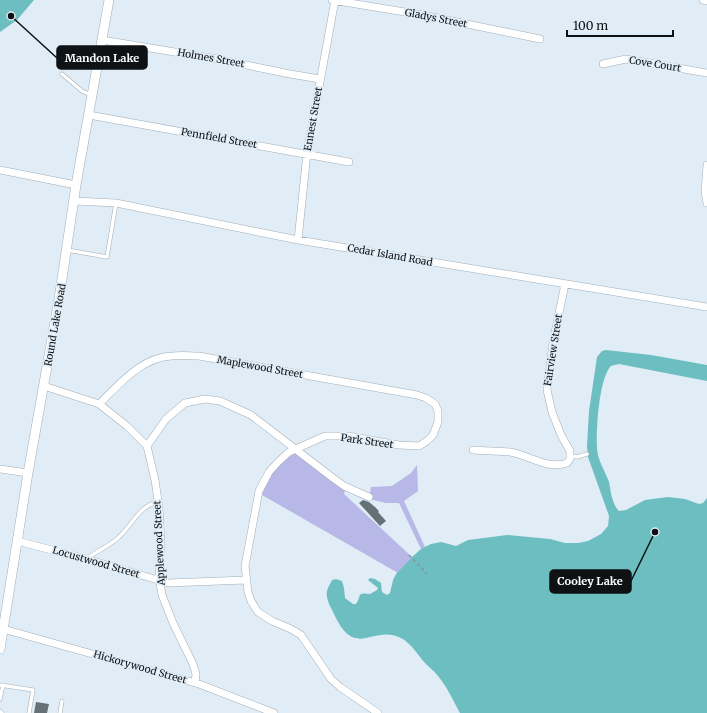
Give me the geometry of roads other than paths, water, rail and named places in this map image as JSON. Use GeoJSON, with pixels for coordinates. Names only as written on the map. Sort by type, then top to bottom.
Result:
{"type":"FeatureCollection","features":[{"type":"Feature","properties":{"kind":"street","name":"Round Lake Road"},"geometry":{"type":"LineString","coordinates":[[0,649],[28,473],[67,250],[76,185],[109,0]]}},
{"type":"Feature","properties":{"kind":"street","name":"Gladys Street"},"geometry":{"type":"LineString","coordinates":[[334,0],[423,15],[540,39]]}},
{"type":"Feature","properties":{"kind":"street","name":"Ennest Street"},"geometry":{"type":"LineString","coordinates":[[298,240],[307,153],[334,0]]}},
{"type":"Feature","properties":{"kind":"street"},"geometry":{"type":"LineString","coordinates":[[703,0],[707,1]]}},
{"type":"Feature","properties":{"kind":"street","name":"Holmes Street"},"geometry":{"type":"LineString","coordinates":[[102,40],[217,59],[320,79]]}},
{"type":"Feature","properties":{"kind":"street","name":"Cove Court"},"geometry":{"type":"LineString","coordinates":[[603,64],[626,59],[707,73]]}},
{"type":"Feature","properties":{"kind":"street","name":"Pennfield Street"},"geometry":{"type":"LineString","coordinates":[[89,115],[307,153],[349,162]]}},
{"type":"Feature","properties":{"kind":"street"},"geometry":{"type":"LineString","coordinates":[[707,165],[705,192],[707,203]]}},
{"type":"Feature","properties":{"kind":"street"},"geometry":{"type":"LineString","coordinates":[[0,170],[76,185]]}},
{"type":"Feature","properties":{"kind":"street","name":"Cedar Island Road"},"geometry":{"type":"LineString","coordinates":[[74,201],[116,203],[298,240],[707,307]]}},
{"type":"Feature","properties":{"kind":"street","name":"Fairview Street"},"geometry":{"type":"LineString","coordinates":[[565,284],[553,343],[547,390],[552,412],[561,435],[570,451],[570,457]]}},
{"type":"Feature","properties":{"kind":"street","name":"Maplewood Street"},"geometry":{"type":"LineString","coordinates":[[99,404],[128,376],[149,362],[170,356],[199,356],[417,395],[426,398],[435,404]]}},
{"type":"Feature","properties":{"kind":"street"},"geometry":{"type":"LineString","coordinates":[[44,386],[99,404],[127,426],[147,446],[166,419],[185,404],[204,399],[220,401],[252,414],[294,450],[344,486],[369,497]]}},
{"type":"Feature","properties":{"kind":"street","name":"Park Street"},"geometry":{"type":"LineString","coordinates":[[378,713],[340,687],[331,679],[301,635],[272,621],[258,612],[251,601],[246,580],[245,566],[259,491],[269,472],[289,452],[325,436],[348,436],[398,445],[419,446],[427,441],[436,429],[438,411],[435,404]]}},
{"type":"Feature","properties":{"kind":"street","name":"Applewood Street"},"geometry":{"type":"LineString","coordinates":[[147,446],[158,501],[161,544],[160,580],[162,595],[173,624],[193,664],[196,674],[195,683]]}},
{"type":"Feature","properties":{"kind":"street"},"geometry":{"type":"LineString","coordinates":[[473,450],[509,452],[554,465],[567,463],[570,457]]}},
{"type":"Feature","properties":{"kind":"street"},"geometry":{"type":"LineString","coordinates":[[0,469],[28,473]]}},
{"type":"Feature","properties":{"kind":"street","name":"Locustwood Street"},"geometry":{"type":"LineString","coordinates":[[17,541],[87,559],[168,583],[246,580]]}},
{"type":"Feature","properties":{"kind":"street","name":"Hickorywood Street"},"geometry":{"type":"LineString","coordinates":[[2,629],[195,683],[274,713]]}},
{"type":"Feature","properties":{"kind":"lane"},"geometry":{"type":"LineString","coordinates":[[62,74],[82,91],[92,95]]}},
{"type":"Feature","properties":{"kind":"lane"},"geometry":{"type":"LineString","coordinates":[[67,250],[107,257],[116,203]]}},
{"type":"Feature","properties":{"kind":"lane"},"geometry":{"type":"LineString","coordinates":[[570,457],[577,457],[587,454]]}},
{"type":"Feature","properties":{"kind":"lane"},"geometry":{"type":"LineString","coordinates":[[87,559],[119,538],[146,506],[150,503],[158,501]]}},
{"type":"Feature","properties":{"kind":"lane"},"geometry":{"type":"LineString","coordinates":[[0,699],[1,685],[33,690],[30,713]]}},
{"type":"Feature","properties":{"kind":"lane"},"geometry":{"type":"LineString","coordinates":[[60,713],[62,701]]}},
{"type":"Feature","properties":{"kind":"place","name":"Mandon Lake"},"geometry":{"type":"Point","coordinates":[11,16]}},
{"type":"Feature","properties":{"kind":"place","name":"Cooley Lake"},"geometry":{"type":"Point","coordinates":[655,532]}}]}
